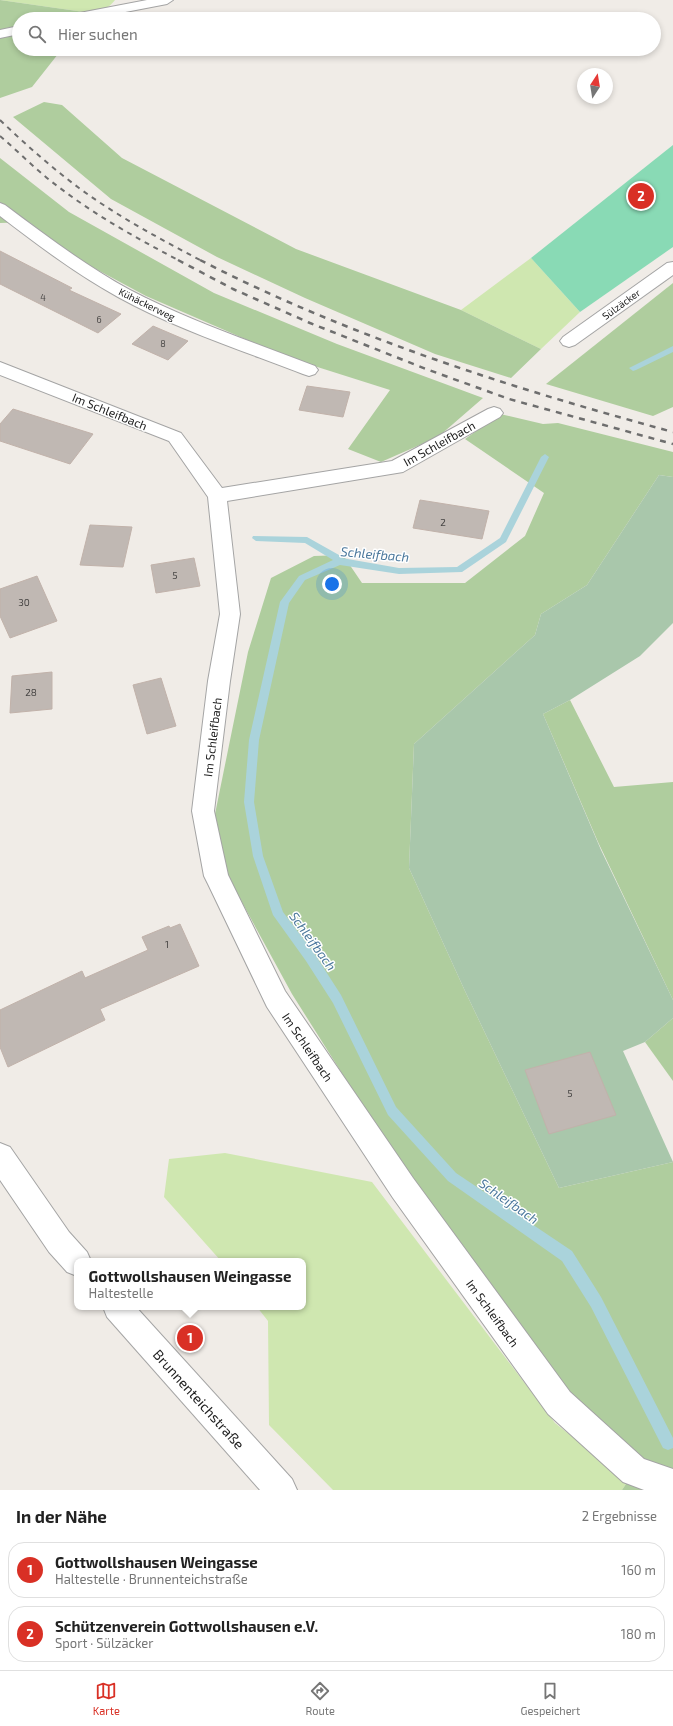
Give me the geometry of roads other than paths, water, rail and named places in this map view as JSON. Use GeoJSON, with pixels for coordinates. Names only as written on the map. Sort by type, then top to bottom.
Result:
{"type":"FeatureCollection","features":[{"type":"Feature","properties":{"kind":"street"},"geometry":{"type":"LineString","coordinates":[[105,12],[167,0]]}},
{"type":"Feature","properties":{"kind":"street"},"geometry":{"type":"LineString","coordinates":[[0,34],[12,31]]}},
{"type":"Feature","properties":{"kind":"street","name":"Kühäckerweg"},"geometry":{"type":"LineString","coordinates":[[0,208],[72,263],[125,294],[191,325],[310,370]]}},
{"type":"Feature","properties":{"kind":"street","name":"Sülzäcker"},"geometry":{"type":"LineString","coordinates":[[569,341],[673,267]]}},
{"type":"Feature","properties":{"kind":"street","name":"Im Schleifbach"},"geometry":{"type":"LineString","coordinates":[[0,368],[175,437],[217,496],[230,614],[219,681],[202,811],[216,876],[276,999],[403,1188],[558,1403],[634,1471],[673,1485]]}},
{"type":"Feature","properties":{"kind":"street","name":"Im Schleifbach"},"geometry":{"type":"LineString","coordinates":[[217,496],[396,467],[494,413]]}},
{"type":"Feature","properties":{"kind":"street"},"geometry":{"type":"LineString","coordinates":[[0,1157],[59,1242],[74,1259]]}},
{"type":"Feature","properties":{"kind":"street","name":"Brunnenteichstraße"},"geometry":{"type":"LineString","coordinates":[[120,1310],[281,1490]]}},
{"type":"Feature","properties":{"kind":"waterway","name":"Schleifbach"},"geometry":{"type":"LineString","coordinates":[[633,368],[673,349]]}},
{"type":"Feature","properties":{"kind":"waterway","name":"Schleifbach"},"geometry":{"type":"LineString","coordinates":[[339,561],[399,571],[459,570],[503,540],[545,457]]}},
{"type":"Feature","properties":{"kind":"waterway"},"geometry":{"type":"LineString","coordinates":[[256,538],[307,540],[336,557],[339,561]]}},
{"type":"Feature","properties":{"kind":"waterway","name":"Schleifbach"},"geometry":{"type":"LineString","coordinates":[[339,561],[302,578],[285,602],[254,740],[249,802],[258,856],[278,915],[310,957],[337,999],[392,1111],[452,1177],[567,1256],[596,1302],[668,1443]]}},
{"type":"Feature","properties":{"kind":"railway"},"geometry":{"type":"LineString","coordinates":[[0,120],[48,164],[93,198],[139,227],[202,261]]}},
{"type":"Feature","properties":{"kind":"railway"},"geometry":{"type":"LineString","coordinates":[[0,136],[52,182],[74,199],[118,227],[180,261]]}},
{"type":"Feature","properties":{"kind":"railway"},"geometry":{"type":"LineString","coordinates":[[178,260],[233,289],[310,323],[426,369],[509,399],[673,444]]}},
{"type":"Feature","properties":{"kind":"railway"},"geometry":{"type":"LineString","coordinates":[[202,261],[257,288],[373,337],[492,379],[673,432]]}},
{"type":"Feature","properties":{"kind":"place","name":"Schützenverein Gottwollshausen e.V."},"geometry":{"type":"Point","coordinates":[641,196]}},
{"type":"Feature","properties":{"kind":"place","name":"Gottwollshausen Weingasse"},"geometry":{"type":"Point","coordinates":[190,1338]}}]}
